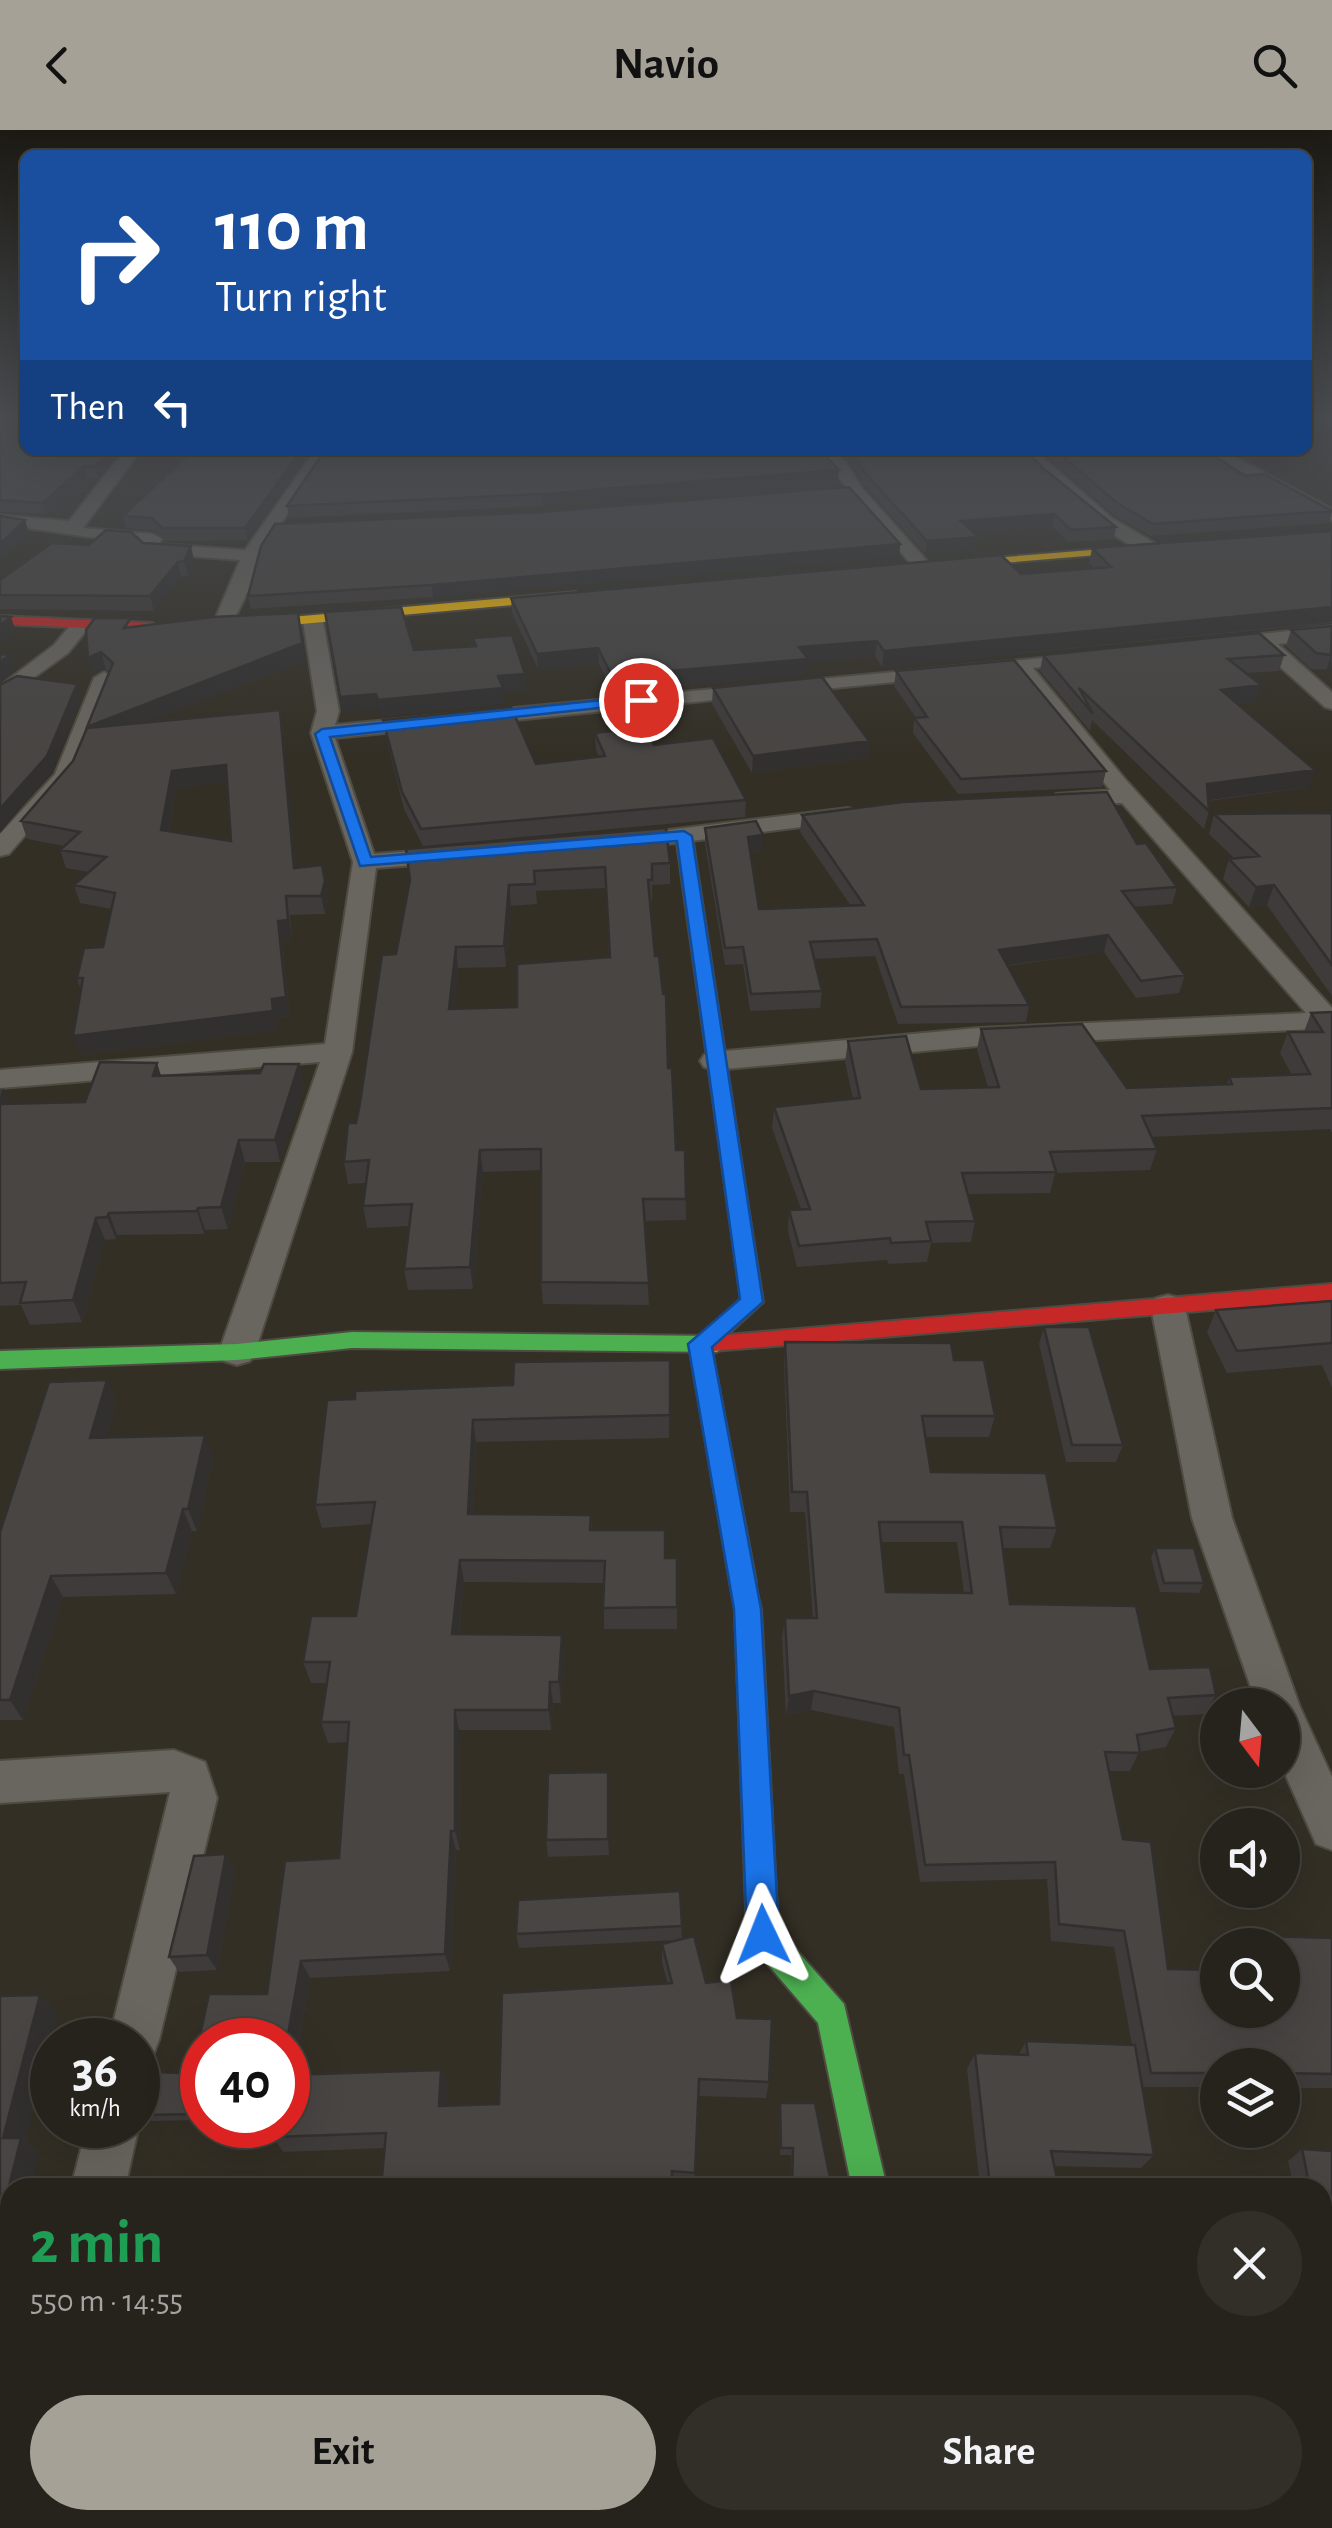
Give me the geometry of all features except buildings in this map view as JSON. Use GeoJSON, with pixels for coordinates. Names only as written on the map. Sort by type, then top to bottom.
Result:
{"type":"FeatureCollection","features":[{"type":"Feature","properties":{"kind":"street"},"geometry":{"type":"LineString","coordinates":[[75,532],[153,540],[148,548],[172,552],[250,556]]}},
{"type":"Feature","properties":{"kind":"street"},"geometry":{"type":"LineString","coordinates":[[203,627],[240,587],[250,556],[276,532]]}},
{"type":"Feature","properties":{"kind":"street"},"geometry":{"type":"LineString","coordinates":[[886,532],[913,568],[1159,548]]}},
{"type":"Feature","properties":{"kind":"street"},"geometry":{"type":"LineString","coordinates":[[1126,532],[1159,548]]}},
{"type":"Feature","properties":{"kind":"street"},"geometry":{"type":"LineString","coordinates":[[0,620],[80,626],[203,627],[313,621],[608,593]]}},
{"type":"Feature","properties":{"kind":"street"},"geometry":{"type":"LineString","coordinates":[[237,1352],[338,1052],[365,862],[322,734],[328,711],[313,621]]}},
{"type":"Feature","properties":{"kind":"street"},"geometry":{"type":"LineString","coordinates":[[0,696],[61,649],[80,626]]}},
{"type":"Feature","properties":{"kind":"street"},"geometry":{"type":"LineString","coordinates":[[1206,646],[1332,632]]}},
{"type":"Feature","properties":{"kind":"street"},"geometry":{"type":"LineString","coordinates":[[1262,640],[1332,703]]}},
{"type":"Feature","properties":{"kind":"street"},"geometry":{"type":"LineString","coordinates":[[322,734],[1112,655]]}},
{"type":"Feature","properties":{"kind":"street"},"geometry":{"type":"LineString","coordinates":[[1019,664],[1128,796],[1330,1020]]}},
{"type":"Feature","properties":{"kind":"street"},"geometry":{"type":"LineString","coordinates":[[0,849],[66,776],[104,678]]}},
{"type":"Feature","properties":{"kind":"street"},"geometry":{"type":"LineString","coordinates":[[1034,801],[1128,796]]}},
{"type":"Feature","properties":{"kind":"street"},"geometry":{"type":"LineString","coordinates":[[624,841],[881,811]]}},
{"type":"Feature","properties":{"kind":"street"},"geometry":{"type":"LineString","coordinates":[[684,836],[752,1302],[700,1344]]}},
{"type":"Feature","properties":{"kind":"street"},"geometry":{"type":"LineString","coordinates":[[365,862],[485,852]]}},
{"type":"Feature","properties":{"kind":"street"},"geometry":{"type":"LineString","coordinates":[[714,1061],[978,1036],[1330,1020]]}},
{"type":"Feature","properties":{"kind":"street"},"geometry":{"type":"LineString","coordinates":[[0,1079],[338,1052]]}},
{"type":"Feature","properties":{"kind":"street"},"geometry":{"type":"LineString","coordinates":[[0,1360],[237,1352],[352,1340],[700,1344],[1332,1292]]}},
{"type":"Feature","properties":{"kind":"street"},"geometry":{"type":"LineString","coordinates":[[1168,1307],[1212,1518],[1273,1688]]}},
{"type":"Feature","properties":{"kind":"street"},"geometry":{"type":"LineString","coordinates":[[700,1344],[748,1609],[763,1935],[833,2014],[868,2178]]}},
{"type":"Feature","properties":{"kind":"street"},"geometry":{"type":"LineString","coordinates":[[1300,1756],[1332,1828]]}},
{"type":"Feature","properties":{"kind":"street"},"geometry":{"type":"LineString","coordinates":[[0,1782],[174,1771],[189,1776],[194,1798],[139,2018]]}},
{"type":"Feature","properties":{"kind":"street"},"geometry":{"type":"LineString","coordinates":[[100,2178],[108,2148]]}},
{"type":"Feature","properties":{"kind":"traffic: fast"},"geometry":{"type":"LineString","coordinates":[[684,836],[739,1213]]}},
{"type":"Feature","properties":{"kind":"traffic: fast"},"geometry":{"type":"LineString","coordinates":[[0,1360],[237,1352],[352,1340],[717,1344]]}},
{"type":"Feature","properties":{"kind":"traffic: fast"},"geometry":{"type":"LineString","coordinates":[[743,1582],[748,1609],[763,1935],[833,2015],[868,2178]]}},
{"type":"Feature","properties":{"kind":"traffic: slow"},"geometry":{"type":"LineString","coordinates":[[942,565],[1154,548]]}},
{"type":"Feature","properties":{"kind":"traffic: slow"},"geometry":{"type":"LineString","coordinates":[[234,626],[576,596]]}},
{"type":"Feature","properties":{"kind":"traffic: jam"},"geometry":{"type":"LineString","coordinates":[[0,620],[152,627]]}},
{"type":"Feature","properties":{"kind":"traffic: jam"},"geometry":{"type":"LineString","coordinates":[[739,1213],[752,1302],[700,1345],[743,1582]]}},
{"type":"Feature","properties":{"kind":"traffic: jam"},"geometry":{"type":"LineString","coordinates":[[717,1344],[1332,1292]]}},
{"type":"Feature","properties":{"kind":"route"},"geometry":{"type":"LineString","coordinates":[[641,700],[322,734],[365,862],[684,836],[752,1302],[700,1344],[748,1609],[763,1935]]}}]}
